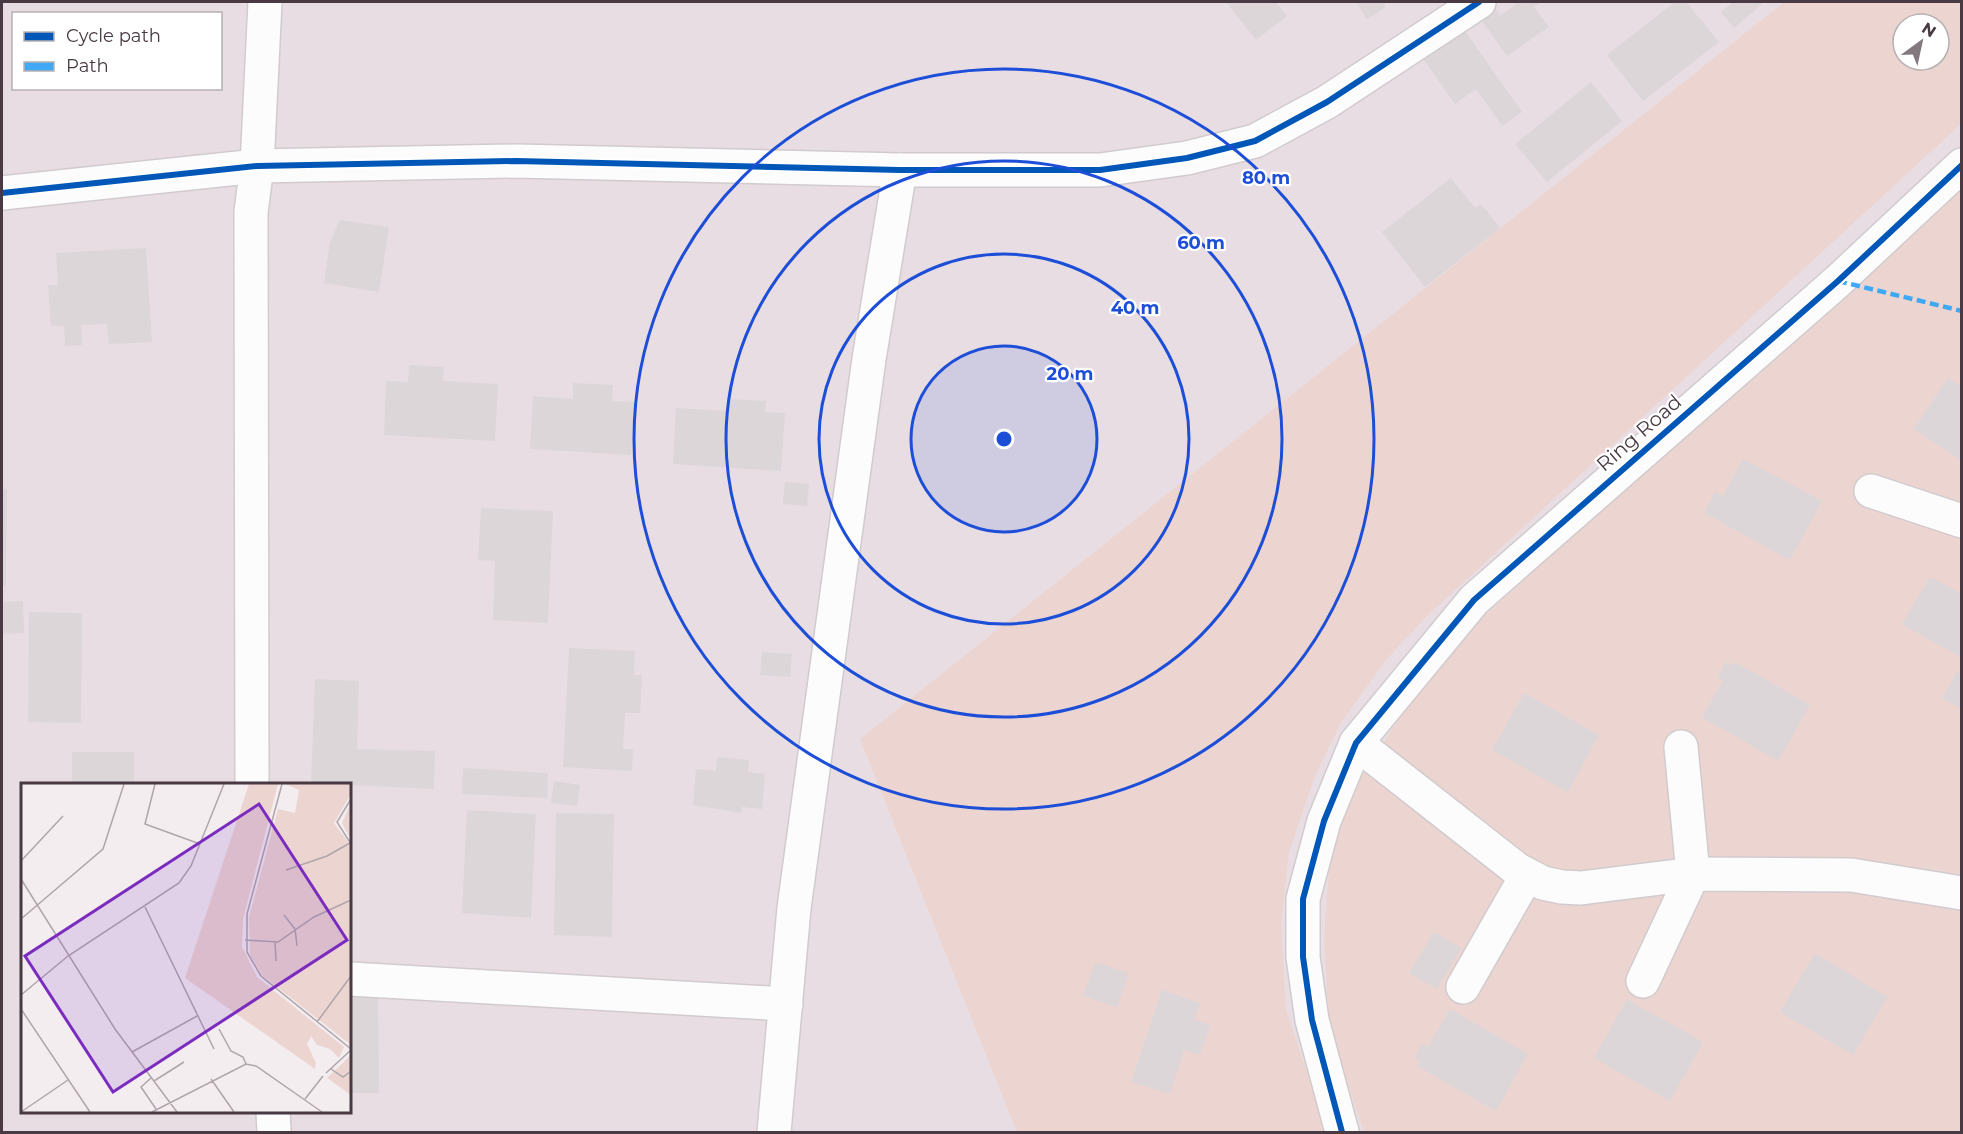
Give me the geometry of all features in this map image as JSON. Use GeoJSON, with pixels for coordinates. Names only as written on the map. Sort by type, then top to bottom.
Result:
{"type":"FeatureCollection","features":[{"type":"Feature","properties":{"kind":"street"},"geometry":{"type":"LineString","coordinates":[[252,783],[251,212],[257,166],[265,2]]}},
{"type":"Feature","properties":{"kind":"street"},"geometry":{"type":"LineString","coordinates":[[2,193],[257,166],[516,161],[900,170],[1100,170],[1187,158],[1255,141],[1327,102],[1464,6]]}},
{"type":"Feature","properties":{"kind":"street","name":"Ring Road"},"geometry":{"type":"LineString","coordinates":[[1342,1132],[1312,1020],[1303,957],[1303,899],[1324,821],[1356,743],[1474,600],[1839,281],[1962,165]]}},
{"type":"Feature","properties":{"kind":"street"},"geometry":{"type":"LineString","coordinates":[[774,1132],[794,908],[867,371],[900,170]]}},
{"type":"Feature","properties":{"kind":"street"},"geometry":{"type":"LineString","coordinates":[[1871,491],[1962,521]]}},
{"type":"Feature","properties":{"kind":"street"},"geometry":{"type":"LineString","coordinates":[[1356,743],[1527,875],[1543,883],[1581,888],[1693,874],[1851,875],[1962,893]]}},
{"type":"Feature","properties":{"kind":"street"},"geometry":{"type":"LineString","coordinates":[[1643,981],[1693,874],[1681,747]]}},
{"type":"Feature","properties":{"kind":"street"},"geometry":{"type":"LineString","coordinates":[[1463,987],[1527,875]]}},
{"type":"Feature","properties":{"kind":"street"},"geometry":{"type":"LineString","coordinates":[[351,979],[786,1004]]}},
{"type":"Feature","properties":{"kind":"street"},"geometry":{"type":"LineString","coordinates":[[273,1113],[274,1132]]}},
{"type":"Feature","properties":{"kind":"shaded area"},"geometry":{"type":"Polygon","coordinates":[[[2,2],[1961,2],[1961,1132],[2,1132],[2,2]]]}},
{"type":"Feature","properties":{"kind":"shaded area"},"geometry":{"type":"Polygon","coordinates":[[[1784,2],[1961,2],[1961,124],[1427,616],[1385,661],[1341,723],[1315,776],[1289,852],[1281,925],[1286,1010],[1327,1132],[1017,1132],[860,739],[1784,2]]]}},
{"type":"Feature","properties":{"kind":"shaded area"},"geometry":{"type":"Polygon","coordinates":[[[1961,185],[1961,1132],[1364,1132],[1329,1028],[1324,940],[1330,853],[1358,781],[1423,683],[1470,629],[1961,185]]]}},
{"type":"Feature","properties":{"kind":"building"},"geometry":{"type":"Polygon","coordinates":[[[1226,2],[1276,2],[1287,16],[1256,40],[1226,2]]]}},
{"type":"Feature","properties":{"kind":"building"},"geometry":{"type":"Polygon","coordinates":[[[1356,2],[1383,2],[1386,7],[1367,19],[1356,2]]]}},
{"type":"Feature","properties":{"kind":"building"},"geometry":{"type":"Polygon","coordinates":[[[1519,2],[1542,2],[1534,7],[1549,27],[1507,56],[1479,17],[1494,7],[1500,16],[1519,2]]]}},
{"type":"Feature","properties":{"kind":"building"},"geometry":{"type":"Polygon","coordinates":[[[1675,2],[1686,2],[1719,42],[1643,101],[1607,55],[1675,2]]]}},
{"type":"Feature","properties":{"kind":"building"},"geometry":{"type":"Polygon","coordinates":[[[1733,2],[1762,4],[1734,28],[1721,12],[1733,2]]]}},
{"type":"Feature","properties":{"kind":"building"},"geometry":{"type":"Polygon","coordinates":[[[1463,28],[1522,112],[1502,126],[1476,89],[1455,104],[1422,57],[1463,28]]]}},
{"type":"Feature","properties":{"kind":"building"},"geometry":{"type":"Polygon","coordinates":[[[1591,82],[1622,121],[1547,182],[1515,144],[1591,82]]]}},
{"type":"Feature","properties":{"kind":"building"},"geometry":{"type":"Polygon","coordinates":[[[1451,178],[1475,208],[1481,204],[1500,228],[1425,287],[1382,232],[1451,178]]]}},
{"type":"Feature","properties":{"kind":"building"},"geometry":{"type":"Polygon","coordinates":[[[340,220],[389,227],[379,292],[324,283],[330,242],[340,220]]]}},
{"type":"Feature","properties":{"kind":"building"},"geometry":{"type":"Polygon","coordinates":[[[146,248],[152,342],[109,344],[107,324],[81,325],[82,345],[65,346],[64,326],[51,326],[48,285],[58,285],[56,253],[146,248]]]}},
{"type":"Feature","properties":{"kind":"building"},"geometry":{"type":"Polygon","coordinates":[[[409,365],[444,367],[443,381],[498,384],[495,441],[384,435],[386,381],[408,382],[409,365]]]}},
{"type":"Feature","properties":{"kind":"building"},"geometry":{"type":"Polygon","coordinates":[[[1948,378],[1962,387],[1962,455],[1959,459],[1914,429],[1948,378]]]}},
{"type":"Feature","properties":{"kind":"building"},"geometry":{"type":"Polygon","coordinates":[[[573,383],[613,385],[612,401],[634,402],[631,455],[530,449],[533,396],[573,399],[573,383]]]}},
{"type":"Feature","properties":{"kind":"building"},"geometry":{"type":"Polygon","coordinates":[[[730,399],[766,401],[765,412],[785,413],[781,471],[673,464],[676,408],[729,411],[730,399]]]}},
{"type":"Feature","properties":{"kind":"building"},"geometry":{"type":"Polygon","coordinates":[[[1743,459],[1822,501],[1790,560],[1704,513],[1715,492],[1723,496],[1743,459]]]}},
{"type":"Feature","properties":{"kind":"building"},"geometry":{"type":"Polygon","coordinates":[[[785,482],[809,484],[807,506],[783,504],[785,482]]]}},
{"type":"Feature","properties":{"kind":"building"},"geometry":{"type":"Polygon","coordinates":[[[2,489],[7,489],[6,586],[2,586],[2,489]]]}},
{"type":"Feature","properties":{"kind":"building"},"geometry":{"type":"Polygon","coordinates":[[[481,508],[553,511],[548,623],[493,620],[495,561],[478,560],[481,508]]]}},
{"type":"Feature","properties":{"kind":"building"},"geometry":{"type":"Polygon","coordinates":[[[1930,577],[1962,594],[1962,658],[1902,624],[1930,577]]]}},
{"type":"Feature","properties":{"kind":"building"},"geometry":{"type":"Polygon","coordinates":[[[23,601],[24,633],[2,634],[2,602],[23,601]]]}},
{"type":"Feature","properties":{"kind":"building"},"geometry":{"type":"Polygon","coordinates":[[[29,612],[82,613],[81,723],[28,722],[29,612]]]}},
{"type":"Feature","properties":{"kind":"building"},"geometry":{"type":"Polygon","coordinates":[[[569,648],[635,651],[634,675],[642,675],[640,713],[625,713],[623,749],[633,749],[632,771],[563,767],[569,648]]]}},
{"type":"Feature","properties":{"kind":"building"},"geometry":{"type":"Polygon","coordinates":[[[762,652],[792,654],[790,677],[760,675],[762,652]]]}},
{"type":"Feature","properties":{"kind":"building"},"geometry":{"type":"Polygon","coordinates":[[[1726,662],[1732,666],[1735,662],[1810,705],[1778,761],[1702,717],[1723,681],[1717,678],[1726,662]]]}},
{"type":"Feature","properties":{"kind":"building"},"geometry":{"type":"Polygon","coordinates":[[[1957,672],[1962,674],[1962,709],[1942,698],[1957,672]]]}},
{"type":"Feature","properties":{"kind":"building"},"geometry":{"type":"Polygon","coordinates":[[[315,679],[359,681],[357,749],[435,751],[434,789],[351,785],[351,783],[311,783],[315,679]]]}},
{"type":"Feature","properties":{"kind":"building"},"geometry":{"type":"Polygon","coordinates":[[[1524,693],[1599,735],[1568,792],[1492,750],[1524,693]]]}},
{"type":"Feature","properties":{"kind":"building"},"geometry":{"type":"Polygon","coordinates":[[[72,752],[134,752],[134,783],[72,783],[72,752]]]}},
{"type":"Feature","properties":{"kind":"building"},"geometry":{"type":"Polygon","coordinates":[[[717,757],[749,760],[748,772],[765,774],[762,809],[742,807],[741,813],[693,805],[696,769],[716,771],[717,757]]]}},
{"type":"Feature","properties":{"kind":"building"},"geometry":{"type":"Polygon","coordinates":[[[463,768],[548,773],[547,798],[462,794],[463,768]]]}},
{"type":"Feature","properties":{"kind":"building"},"geometry":{"type":"Polygon","coordinates":[[[554,781],[580,785],[577,806],[551,803],[554,781]]]}},
{"type":"Feature","properties":{"kind":"building"},"geometry":{"type":"Polygon","coordinates":[[[467,810],[536,814],[531,918],[462,913],[467,810]]]}},
{"type":"Feature","properties":{"kind":"building"},"geometry":{"type":"Polygon","coordinates":[[[556,813],[614,814],[612,937],[554,935],[556,813]]]}},
{"type":"Feature","properties":{"kind":"building"},"geometry":{"type":"Polygon","coordinates":[[[1434,932],[1461,948],[1437,989],[1409,973],[1434,932]]]}},
{"type":"Feature","properties":{"kind":"building"},"geometry":{"type":"Polygon","coordinates":[[[1815,953],[1887,997],[1853,1055],[1780,1012],[1815,953]]]}},
{"type":"Feature","properties":{"kind":"building"},"geometry":{"type":"Polygon","coordinates":[[[1095,962],[1129,973],[1117,1007],[1083,996],[1095,962]]]}},
{"type":"Feature","properties":{"kind":"building"},"geometry":{"type":"Polygon","coordinates":[[[351,987],[378,987],[379,1093],[351,1093],[351,987]]]}},
{"type":"Feature","properties":{"kind":"building"},"geometry":{"type":"Polygon","coordinates":[[[1162,990],[1200,1003],[1194,1020],[1210,1025],[1200,1055],[1184,1050],[1170,1094],[1131,1082],[1162,990]]]}},
{"type":"Feature","properties":{"kind":"building"},"geometry":{"type":"Polygon","coordinates":[[[1627,999],[1703,1042],[1670,1101],[1594,1058],[1627,999]]]}},
{"type":"Feature","properties":{"kind":"building"},"geometry":{"type":"Polygon","coordinates":[[[1450,1009],[1528,1054],[1496,1111],[1417,1066],[1420,1061],[1415,1057],[1422,1044],[1428,1047],[1450,1009]]]}},
{"type":"Feature","properties":{"kind":"marked path"},"geometry":{"type":"LineString","coordinates":[[1838,281],[1962,311]]}},
{"type":"Feature","properties":{"kind":"cycle path"},"geometry":{"type":"LineString","coordinates":[[2,193],[257,166],[516,161],[900,170],[1100,170],[1187,158],[1255,141],[1327,102],[1479,2]]}},
{"type":"Feature","properties":{"kind":"cycle path"},"geometry":{"type":"LineString","coordinates":[[1342,1132],[1312,1020],[1303,957],[1303,899],[1324,821],[1356,743],[1474,600],[1838,281],[1962,165]]}}]}
